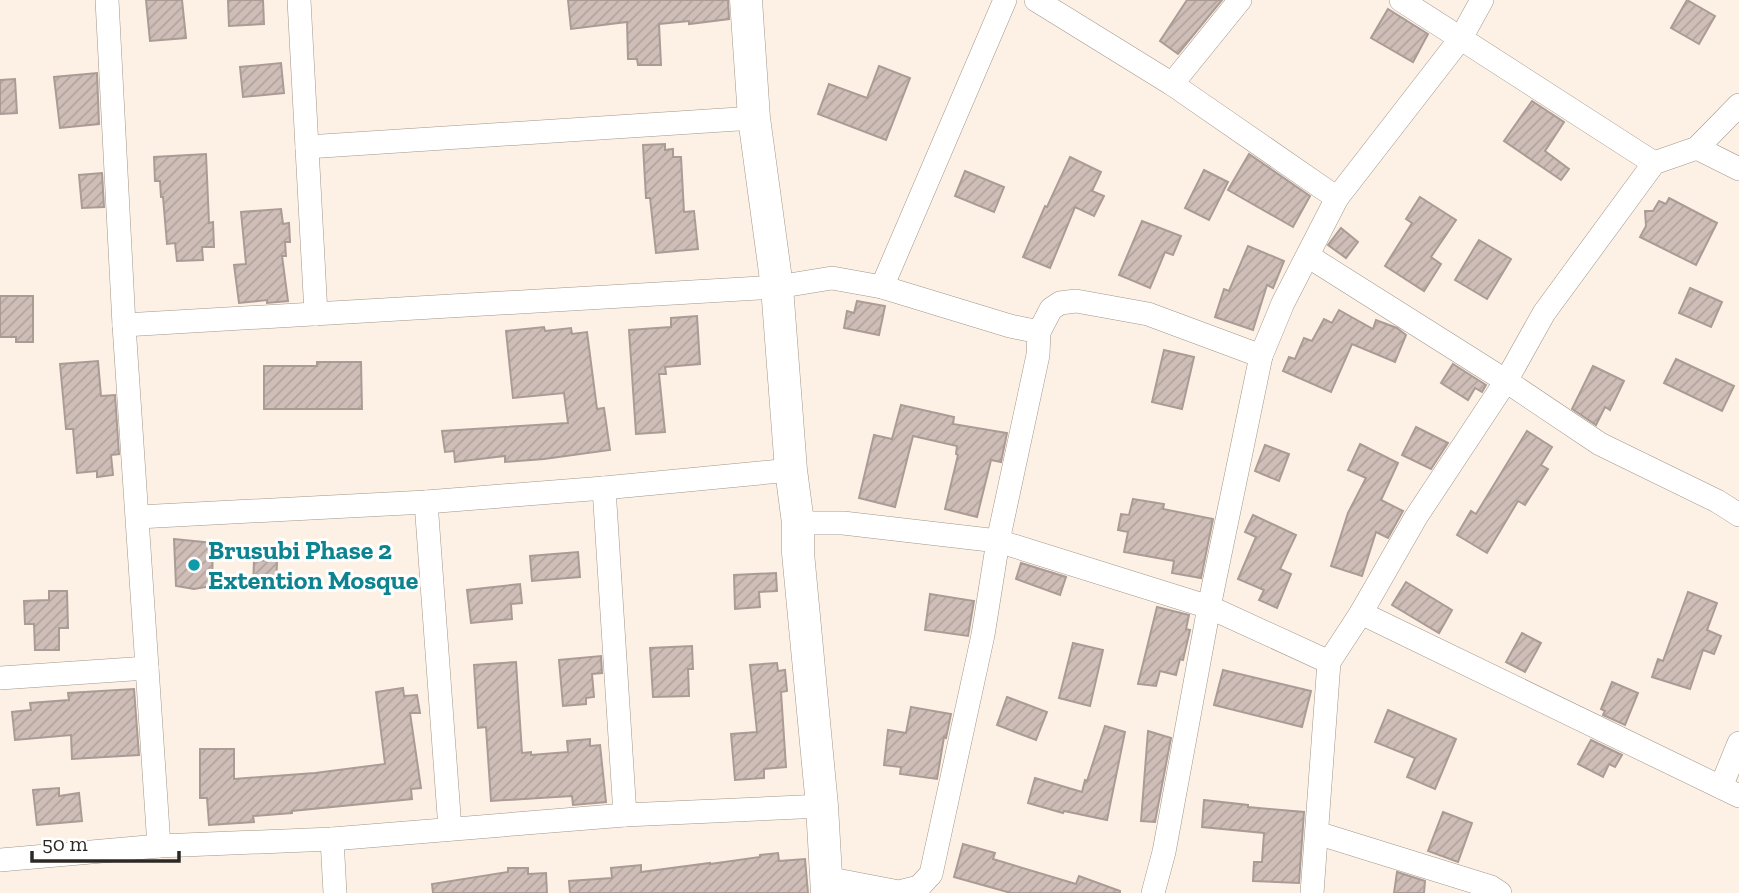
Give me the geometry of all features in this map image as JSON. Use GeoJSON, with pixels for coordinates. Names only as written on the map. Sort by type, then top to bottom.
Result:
{"type":"FeatureCollection","features":[{"type":"Feature","properties":{"kind":"street"},"geometry":{"type":"LineString","coordinates":[[107,0],[124,324],[159,846]]}},
{"type":"Feature","properties":{"kind":"street"},"geometry":{"type":"LineString","coordinates":[[299,0],[316,314]]}},
{"type":"Feature","properties":{"kind":"street"},"geometry":{"type":"LineString","coordinates":[[746,0],[754,118],[777,287],[791,470],[799,523],[798,553],[827,886],[899,892],[919,887],[931,874],[983,635],[998,541],[1038,355],[1039,332],[1051,309],[1060,303],[1076,301],[1148,314],[1261,356]]}},
{"type":"Feature","properties":{"kind":"street"},"geometry":{"type":"LineString","coordinates":[[882,287],[1005,0]]}},
{"type":"Feature","properties":{"kind":"street"},"geometry":{"type":"LineString","coordinates":[[1036,0],[1172,84],[1337,198]]}},
{"type":"Feature","properties":{"kind":"street"},"geometry":{"type":"LineString","coordinates":[[1172,84],[1240,0]]}},
{"type":"Feature","properties":{"kind":"street"},"geometry":{"type":"LineString","coordinates":[[1401,0],[1654,163]]}},
{"type":"Feature","properties":{"kind":"street"},"geometry":{"type":"LineString","coordinates":[[1153,893],[1164,852],[1209,607],[1261,356],[1283,303],[1337,198],[1461,38],[1482,0]]}},
{"type":"Feature","properties":{"kind":"street"},"geometry":{"type":"LineString","coordinates":[[1312,893],[1329,662],[1361,613],[1416,517],[1506,381],[1544,313],[1654,163],[1697,148],[1739,105]]}},
{"type":"Feature","properties":{"kind":"street"},"geometry":{"type":"LineString","coordinates":[[307,147],[754,118]]}},
{"type":"Feature","properties":{"kind":"street"},"geometry":{"type":"LineString","coordinates":[[1697,148],[1739,169]]}},
{"type":"Feature","properties":{"kind":"street"},"geometry":{"type":"LineString","coordinates":[[1308,256],[1600,444],[1739,515]]}},
{"type":"Feature","properties":{"kind":"street"},"geometry":{"type":"LineString","coordinates":[[124,324],[777,287],[832,278],[882,287],[1010,326],[1039,332]]}},
{"type":"Feature","properties":{"kind":"street"},"geometry":{"type":"LineString","coordinates":[[138,517],[426,502],[791,470]]}},
{"type":"Feature","properties":{"kind":"street"},"geometry":{"type":"LineString","coordinates":[[604,488],[625,815]]}},
{"type":"Feature","properties":{"kind":"street"},"geometry":{"type":"LineString","coordinates":[[426,502],[450,829]]}},
{"type":"Feature","properties":{"kind":"street"},"geometry":{"type":"LineString","coordinates":[[799,523],[843,523],[998,541],[1209,607],[1329,662]]}},
{"type":"Feature","properties":{"kind":"street"},"geometry":{"type":"LineString","coordinates":[[1361,613],[1730,792],[1739,743]]}},
{"type":"Feature","properties":{"kind":"street"},"geometry":{"type":"LineString","coordinates":[[0,678],[147,668]]}},
{"type":"Feature","properties":{"kind":"street"},"geometry":{"type":"LineString","coordinates":[[0,860],[159,846],[331,839],[625,815],[821,806]]}},
{"type":"Feature","properties":{"kind":"street"},"geometry":{"type":"LineString","coordinates":[[1317,833],[1491,887],[1500,893]]}},
{"type":"Feature","properties":{"kind":"street"},"geometry":{"type":"LineString","coordinates":[[331,839],[335,893]]}},
{"type":"Feature","properties":{"kind":"building"},"geometry":{"type":"Polygon","coordinates":[[[146,0],[182,0],[186,38],[150,41],[146,0]]]}},
{"type":"Feature","properties":{"kind":"building"},"geometry":{"type":"Polygon","coordinates":[[[228,0],[263,0],[264,24],[229,26],[228,0]]]}},
{"type":"Feature","properties":{"kind":"building"},"geometry":{"type":"Polygon","coordinates":[[[568,0],[728,0],[729,19],[689,24],[689,21],[659,24],[661,65],[638,65],[637,59],[628,59],[627,22],[571,29],[568,0]]]}},
{"type":"Feature","properties":{"kind":"building"},"geometry":{"type":"Polygon","coordinates":[[[1187,0],[1222,0],[1178,54],[1160,41],[1187,0]]]}},
{"type":"Feature","properties":{"kind":"building"},"geometry":{"type":"Polygon","coordinates":[[[1687,0],[1715,16],[1699,44],[1671,28],[1687,0]]]}},
{"type":"Feature","properties":{"kind":"building"},"geometry":{"type":"Polygon","coordinates":[[[1388,9],[1428,34],[1413,62],[1371,38],[1388,9]]]}},
{"type":"Feature","properties":{"kind":"building"},"geometry":{"type":"Polygon","coordinates":[[[281,63],[284,93],[243,97],[240,67],[281,63]]]}},
{"type":"Feature","properties":{"kind":"building"},"geometry":{"type":"Polygon","coordinates":[[[879,66],[910,78],[886,140],[818,114],[829,84],[867,98],[879,66]]]}},
{"type":"Feature","properties":{"kind":"building"},"geometry":{"type":"Polygon","coordinates":[[[97,73],[99,124],[60,128],[54,77],[97,73]]]}},
{"type":"Feature","properties":{"kind":"building"},"geometry":{"type":"Polygon","coordinates":[[[15,79],[17,113],[0,114],[0,80],[15,79]]]}},
{"type":"Feature","properties":{"kind":"building"},"geometry":{"type":"Polygon","coordinates":[[[1532,101],[1564,122],[1545,151],[1569,169],[1561,180],[1504,141],[1532,101]]]}},
{"type":"Feature","properties":{"kind":"building"},"geometry":{"type":"Polygon","coordinates":[[[665,144],[665,150],[673,149],[673,157],[681,157],[684,212],[694,211],[698,249],[656,253],[650,198],[646,198],[643,145],[665,144]]]}},
{"type":"Feature","properties":{"kind":"building"},"geometry":{"type":"Polygon","coordinates":[[[206,154],[209,223],[213,222],[214,247],[202,247],[203,260],[177,261],[175,243],[167,244],[163,197],[160,181],[155,181],[154,157],[206,154]]]}},
{"type":"Feature","properties":{"kind":"building"},"geometry":{"type":"Polygon","coordinates":[[[1249,154],[1310,196],[1293,227],[1228,190],[1249,154]]]}},
{"type":"Feature","properties":{"kind":"building"},"geometry":{"type":"Polygon","coordinates":[[[1070,157],[1101,172],[1092,191],[1104,196],[1094,216],[1075,207],[1050,268],[1023,257],[1070,157]]]}},
{"type":"Feature","properties":{"kind":"building"},"geometry":{"type":"Polygon","coordinates":[[[1204,170],[1228,182],[1209,220],[1185,208],[1204,170]]]}},
{"type":"Feature","properties":{"kind":"building"},"geometry":{"type":"Polygon","coordinates":[[[965,171],[1004,187],[994,212],[955,196],[965,171]]]}},
{"type":"Feature","properties":{"kind":"building"},"geometry":{"type":"Polygon","coordinates":[[[102,173],[104,207],[82,208],[79,175],[102,173]]]}},
{"type":"Feature","properties":{"kind":"building"},"geometry":{"type":"Polygon","coordinates":[[[1420,197],[1456,220],[1431,257],[1441,264],[1424,291],[1385,266],[1412,223],[1406,219],[1420,197]]]}},
{"type":"Feature","properties":{"kind":"building"},"geometry":{"type":"Polygon","coordinates":[[[1669,198],[1717,223],[1696,265],[1640,237],[1646,226],[1645,211],[1653,211],[1659,201],[1666,204],[1669,198]]]}},
{"type":"Feature","properties":{"kind":"building"},"geometry":{"type":"Polygon","coordinates":[[[281,209],[283,224],[289,223],[290,242],[285,242],[286,256],[282,256],[288,301],[239,303],[234,265],[246,264],[241,212],[281,209]]]}},
{"type":"Feature","properties":{"kind":"building"},"geometry":{"type":"Polygon","coordinates":[[[1142,221],[1181,236],[1173,255],[1165,252],[1150,288],[1119,275],[1142,221]]]}},
{"type":"Feature","properties":{"kind":"building"},"geometry":{"type":"Polygon","coordinates":[[[1341,228],[1358,242],[1346,258],[1328,245],[1341,228]]]}},
{"type":"Feature","properties":{"kind":"building"},"geometry":{"type":"Polygon","coordinates":[[[1479,240],[1511,259],[1487,299],[1455,280],[1479,240]]]}},
{"type":"Feature","properties":{"kind":"building"},"geometry":{"type":"Polygon","coordinates":[[[1248,246],[1284,261],[1273,288],[1267,285],[1253,330],[1215,317],[1224,289],[1229,291],[1248,246]]]}},
{"type":"Feature","properties":{"kind":"building"},"geometry":{"type":"Polygon","coordinates":[[[1690,288],[1722,302],[1711,327],[1679,313],[1690,288]]]}},
{"type":"Feature","properties":{"kind":"building"},"geometry":{"type":"Polygon","coordinates":[[[0,296],[33,296],[33,342],[16,342],[16,337],[0,337],[0,296]]]}},
{"type":"Feature","properties":{"kind":"building"},"geometry":{"type":"Polygon","coordinates":[[[857,301],[885,306],[879,335],[844,328],[847,311],[854,313],[857,301]]]}},
{"type":"Feature","properties":{"kind":"building"},"geometry":{"type":"Polygon","coordinates":[[[1339,310],[1373,329],[1376,320],[1397,328],[1406,335],[1395,362],[1352,344],[1331,392],[1283,371],[1289,357],[1295,359],[1304,338],[1312,341],[1324,319],[1332,323],[1339,310]]]}},
{"type":"Feature","properties":{"kind":"building"},"geometry":{"type":"Polygon","coordinates":[[[697,316],[700,364],[665,367],[666,374],[659,374],[665,432],[636,434],[629,330],[671,327],[671,318],[697,316]]]}},
{"type":"Feature","properties":{"kind":"building"},"geometry":{"type":"Polygon","coordinates":[[[544,327],[545,331],[571,328],[572,334],[587,332],[597,409],[604,408],[610,450],[544,459],[505,462],[505,456],[455,462],[454,451],[445,452],[442,431],[568,423],[564,393],[513,398],[506,331],[544,327]]]}},
{"type":"Feature","properties":{"kind":"building"},"geometry":{"type":"Polygon","coordinates":[[[1164,350],[1194,357],[1182,409],[1152,402],[1164,350]]]}},
{"type":"Feature","properties":{"kind":"building"},"geometry":{"type":"Polygon","coordinates":[[[1676,359],[1734,386],[1722,411],[1664,383],[1676,359]]]}},
{"type":"Feature","properties":{"kind":"building"},"geometry":{"type":"Polygon","coordinates":[[[98,361],[101,396],[115,395],[119,454],[111,455],[113,475],[97,477],[97,471],[77,473],[73,429],[66,429],[60,364],[98,361]]]}},
{"type":"Feature","properties":{"kind":"building"},"geometry":{"type":"Polygon","coordinates":[[[317,362],[361,362],[362,409],[264,409],[264,366],[317,366],[317,362]]]}},
{"type":"Feature","properties":{"kind":"building"},"geometry":{"type":"Polygon","coordinates":[[[1453,364],[1486,385],[1482,392],[1475,388],[1468,400],[1441,383],[1453,364]]]}},
{"type":"Feature","properties":{"kind":"building"},"geometry":{"type":"Polygon","coordinates":[[[1593,366],[1624,381],[1610,410],[1605,407],[1596,425],[1572,409],[1593,366]]]}},
{"type":"Feature","properties":{"kind":"building"},"geometry":{"type":"Polygon","coordinates":[[[901,405],[954,417],[953,424],[1007,433],[1001,462],[991,460],[977,517],[945,509],[958,455],[957,446],[913,436],[895,507],[859,498],[874,435],[892,439],[901,405]]]}},
{"type":"Feature","properties":{"kind":"building"},"geometry":{"type":"Polygon","coordinates":[[[1416,427],[1448,443],[1431,469],[1402,455],[1416,427]]]}},
{"type":"Feature","properties":{"kind":"building"},"geometry":{"type":"Polygon","coordinates":[[[1527,431],[1552,447],[1541,465],[1548,469],[1525,505],[1518,501],[1487,553],[1457,535],[1471,511],[1476,514],[1527,431]]]}},
{"type":"Feature","properties":{"kind":"building"},"geometry":{"type":"Polygon","coordinates":[[[1360,444],[1398,463],[1381,500],[1403,511],[1388,538],[1376,532],[1362,576],[1331,566],[1348,513],[1366,478],[1348,470],[1360,444]]]}},
{"type":"Feature","properties":{"kind":"building"},"geometry":{"type":"Polygon","coordinates":[[[1265,445],[1289,454],[1279,481],[1255,471],[1265,445]]]}},
{"type":"Feature","properties":{"kind":"building"},"geometry":{"type":"Polygon","coordinates":[[[1133,499],[1164,504],[1163,509],[1213,519],[1201,578],[1172,573],[1174,561],[1124,552],[1128,532],[1118,530],[1121,514],[1129,515],[1133,499]]]}},
{"type":"Feature","properties":{"kind":"building"},"geometry":{"type":"Polygon","coordinates":[[[1253,515],[1296,535],[1280,569],[1291,574],[1277,608],[1259,600],[1264,590],[1238,579],[1256,537],[1245,532],[1253,515]]]}},
{"type":"Feature","properties":{"kind":"building","name":"Brusubi Phase 2 Extention Mosque"},"geometry":{"type":"Polygon","coordinates":[[[174,539],[213,543],[212,586],[194,589],[176,586],[174,539]]]}},
{"type":"Feature","properties":{"kind":"building"},"geometry":{"type":"Polygon","coordinates":[[[578,552],[580,577],[532,581],[530,556],[578,552]]]}},
{"type":"Feature","properties":{"kind":"building"},"geometry":{"type":"Polygon","coordinates":[[[254,560],[277,561],[276,590],[253,590],[254,560]]]}},
{"type":"Feature","properties":{"kind":"building"},"geometry":{"type":"Polygon","coordinates":[[[1021,563],[1066,577],[1060,595],[1016,579],[1021,563]]]}},
{"type":"Feature","properties":{"kind":"building"},"geometry":{"type":"Polygon","coordinates":[[[776,573],[777,591],[759,592],[760,607],[735,609],[734,575],[776,573]]]}},
{"type":"Feature","properties":{"kind":"building"},"geometry":{"type":"Polygon","coordinates":[[[1406,582],[1452,610],[1439,633],[1392,605],[1406,582]]]}},
{"type":"Feature","properties":{"kind":"building"},"geometry":{"type":"Polygon","coordinates":[[[520,584],[522,603],[511,604],[512,619],[471,623],[467,590],[520,584]]]}},
{"type":"Feature","properties":{"kind":"building"},"geometry":{"type":"Polygon","coordinates":[[[49,591],[67,591],[68,628],[59,628],[59,650],[35,650],[34,624],[25,624],[24,601],[49,600],[49,591]]]}},
{"type":"Feature","properties":{"kind":"building"},"geometry":{"type":"Polygon","coordinates":[[[1688,592],[1717,603],[1707,630],[1721,636],[1714,654],[1703,650],[1690,689],[1652,677],[1658,659],[1663,661],[1688,592]]]}},
{"type":"Feature","properties":{"kind":"building"},"geometry":{"type":"Polygon","coordinates":[[[930,594],[974,601],[968,636],[925,630],[930,594]]]}},
{"type":"Feature","properties":{"kind":"building"},"geometry":{"type":"Polygon","coordinates":[[[1157,607],[1189,615],[1186,629],[1190,630],[1183,660],[1180,659],[1176,675],[1160,671],[1156,686],[1138,684],[1157,607]]]}},
{"type":"Feature","properties":{"kind":"building"},"geometry":{"type":"Polygon","coordinates":[[[1522,633],[1541,643],[1525,672],[1506,662],[1522,633]]]}},
{"type":"Feature","properties":{"kind":"building"},"geometry":{"type":"Polygon","coordinates":[[[1073,643],[1103,650],[1090,706],[1059,698],[1073,643]]]}},
{"type":"Feature","properties":{"kind":"building"},"geometry":{"type":"Polygon","coordinates":[[[692,646],[693,669],[688,669],[689,696],[653,697],[650,648],[692,646]]]}},
{"type":"Feature","properties":{"kind":"building"},"geometry":{"type":"Polygon","coordinates":[[[601,656],[602,673],[592,674],[594,697],[586,698],[586,704],[563,706],[559,660],[601,656]]]}},
{"type":"Feature","properties":{"kind":"building"},"geometry":{"type":"Polygon","coordinates":[[[516,662],[522,753],[531,752],[531,755],[568,752],[567,741],[590,739],[590,746],[600,745],[606,802],[573,805],[572,796],[491,801],[486,727],[478,728],[474,665],[516,662]]]}},
{"type":"Feature","properties":{"kind":"building"},"geometry":{"type":"Polygon","coordinates":[[[777,663],[778,671],[785,670],[787,691],[781,692],[786,767],[764,769],[764,778],[735,780],[731,734],[757,732],[750,665],[777,663]]]}},
{"type":"Feature","properties":{"kind":"building"},"geometry":{"type":"Polygon","coordinates":[[[1223,670],[1311,691],[1302,727],[1214,705],[1223,670]]]}},
{"type":"Feature","properties":{"kind":"building"},"geometry":{"type":"Polygon","coordinates":[[[1612,682],[1638,693],[1625,725],[1603,715],[1605,711],[1601,709],[1612,682]]]}},
{"type":"Feature","properties":{"kind":"building"},"geometry":{"type":"Polygon","coordinates":[[[403,688],[404,696],[417,695],[420,713],[410,713],[421,788],[411,789],[412,799],[292,811],[253,816],[254,822],[209,825],[207,798],[200,798],[200,749],[234,749],[234,779],[385,764],[376,692],[403,688]]]}},
{"type":"Feature","properties":{"kind":"building"},"geometry":{"type":"Polygon","coordinates":[[[134,689],[139,755],[72,759],[71,735],[15,740],[12,712],[31,710],[30,703],[69,700],[68,693],[134,689]]]}},
{"type":"Feature","properties":{"kind":"building"},"geometry":{"type":"Polygon","coordinates":[[[1007,697],[1047,712],[1036,740],[997,725],[1007,697]]]}},
{"type":"Feature","properties":{"kind":"building"},"geometry":{"type":"Polygon","coordinates":[[[911,707],[951,714],[937,779],[900,774],[901,767],[884,765],[888,730],[906,733],[911,707]]]}},
{"type":"Feature","properties":{"kind":"building"},"geometry":{"type":"Polygon","coordinates":[[[1388,710],[1456,739],[1435,789],[1407,777],[1415,758],[1375,742],[1388,710]]]}},
{"type":"Feature","properties":{"kind":"building"},"geometry":{"type":"Polygon","coordinates":[[[1105,726],[1125,732],[1107,820],[1064,811],[1063,813],[1028,803],[1035,778],[1082,792],[1105,726]]]}},
{"type":"Feature","properties":{"kind":"building"},"geometry":{"type":"Polygon","coordinates":[[[1148,731],[1171,738],[1155,822],[1141,821],[1148,731]]]}},
{"type":"Feature","properties":{"kind":"building"},"geometry":{"type":"Polygon","coordinates":[[[1591,740],[1622,755],[1615,767],[1609,764],[1603,777],[1578,764],[1591,740]]]}},
{"type":"Feature","properties":{"kind":"building"},"geometry":{"type":"Polygon","coordinates":[[[59,788],[59,796],[79,793],[82,821],[37,825],[33,790],[59,788]]]}},
{"type":"Feature","properties":{"kind":"building"},"geometry":{"type":"Polygon","coordinates":[[[1204,800],[1304,812],[1299,883],[1253,881],[1254,862],[1262,862],[1264,833],[1202,827],[1204,800]]]}},
{"type":"Feature","properties":{"kind":"building"},"geometry":{"type":"Polygon","coordinates":[[[1443,812],[1472,823],[1458,862],[1428,851],[1443,812]]]}},
{"type":"Feature","properties":{"kind":"building"},"geometry":{"type":"Polygon","coordinates":[[[963,844],[995,853],[993,859],[1076,884],[1079,876],[1120,893],[1011,893],[954,877],[963,844]]]}},
{"type":"Feature","properties":{"kind":"building"},"geometry":{"type":"Polygon","coordinates":[[[778,853],[779,861],[805,859],[808,893],[570,893],[569,881],[612,878],[611,868],[641,865],[641,872],[778,853]]]}},
{"type":"Feature","properties":{"kind":"building"},"geometry":{"type":"Polygon","coordinates":[[[508,868],[528,868],[528,874],[546,873],[547,893],[433,893],[432,884],[508,872],[508,868]]]}},
{"type":"Feature","properties":{"kind":"building"},"geometry":{"type":"Polygon","coordinates":[[[1397,872],[1425,881],[1424,893],[1394,893],[1397,872]]]}},
{"type":"Feature","properties":{"kind":"place","name":"Brusubi Phase 2 Extention Mosque"},"geometry":{"type":"Point","coordinates":[194,565]}}]}
